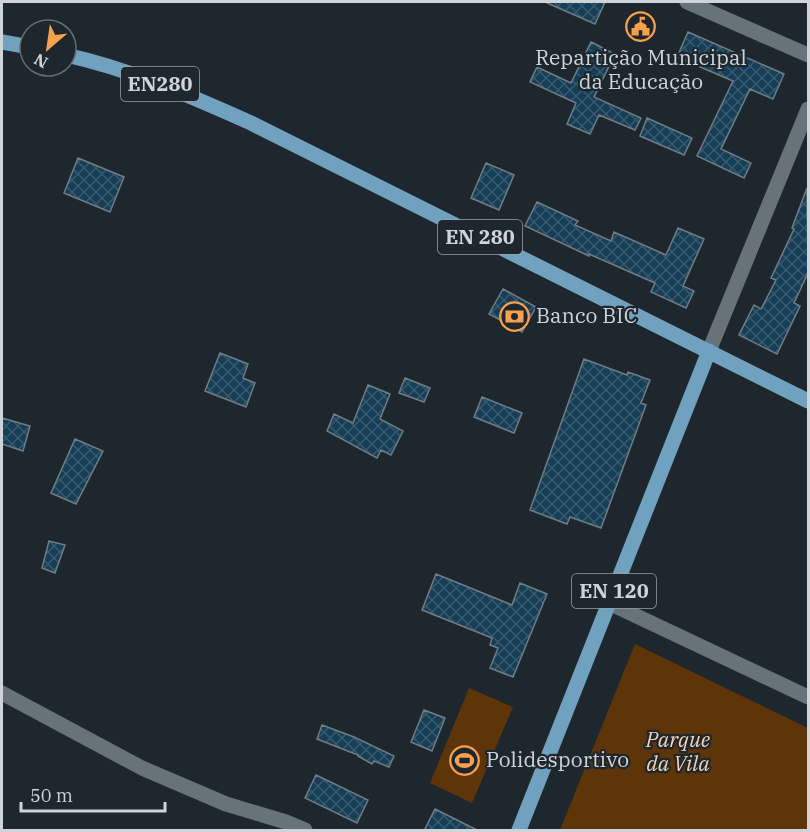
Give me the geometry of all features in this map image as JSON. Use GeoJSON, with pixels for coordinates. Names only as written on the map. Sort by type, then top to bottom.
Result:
{"type":"FeatureCollection","features":[{"type":"Feature","properties":{"kind":"main road"},"geometry":{"type":"LineString","coordinates":[[2,42],[18,45]]}},
{"type":"Feature","properties":{"kind":"main road","name":"EN280"},"geometry":{"type":"LineString","coordinates":[[78,58],[174,89],[250,123]]}},
{"type":"Feature","properties":{"kind":"main road","name":"EN 280"},"geometry":{"type":"LineString","coordinates":[[250,123],[709,351]]}},
{"type":"Feature","properties":{"kind":"main road"},"geometry":{"type":"LineString","coordinates":[[709,351],[808,401]]}},
{"type":"Feature","properties":{"kind":"main road","name":"EN 120"},"geometry":{"type":"LineString","coordinates":[[519,831],[709,351]]}},
{"type":"Feature","properties":{"kind":"street"},"geometry":{"type":"LineString","coordinates":[[687,2],[808,56]]}},
{"type":"Feature","properties":{"kind":"street"},"geometry":{"type":"LineString","coordinates":[[709,351],[808,109]]}},
{"type":"Feature","properties":{"kind":"street"},"geometry":{"type":"LineString","coordinates":[[609,603],[808,697]]}},
{"type":"Feature","properties":{"kind":"street"},"geometry":{"type":"LineString","coordinates":[[2,693],[142,768],[226,804],[286,822],[305,831]]}},
{"type":"Feature","properties":{"kind":"green space","name":"Parque da Vila"},"geometry":{"type":"Polygon","coordinates":[[[635,644],[808,728],[808,830],[560,830],[635,644]]]}},
{"type":"Feature","properties":{"kind":"green space","name":"Polidesportivo"},"geometry":{"type":"Polygon","coordinates":[[[469,688],[513,707],[472,803],[430,783],[469,688]]]}},
{"type":"Feature","properties":{"kind":"building"},"geometry":{"type":"Polygon","coordinates":[[[545,2],[605,2],[595,24],[545,2]]]}},
{"type":"Feature","properties":{"kind":"building"},"geometry":{"type":"Polygon","coordinates":[[[688,32],[784,74],[773,99],[750,89],[721,149],[751,163],[744,178],[697,156],[733,81],[677,57],[688,32]]]}},
{"type":"Feature","properties":{"kind":"building"},"geometry":{"type":"Polygon","coordinates":[[[591,42],[615,54],[594,97],[641,118],[635,130],[599,115],[590,134],[567,124],[576,103],[530,82],[537,67],[571,83],[591,42]]]}},
{"type":"Feature","properties":{"kind":"building"},"geometry":{"type":"Polygon","coordinates":[[[647,118],[692,138],[684,155],[640,136],[647,118]]]}},
{"type":"Feature","properties":{"kind":"building"},"geometry":{"type":"Polygon","coordinates":[[[78,158],[124,177],[110,212],[64,193],[78,158]]]}},
{"type":"Feature","properties":{"kind":"building"},"geometry":{"type":"Polygon","coordinates":[[[486,163],[514,175],[499,210],[471,198],[486,163]]]}},
{"type":"Feature","properties":{"kind":"building"},"geometry":{"type":"Polygon","coordinates":[[[807,188],[808,273],[794,303],[800,306],[777,354],[739,335],[754,305],[761,309],[776,280],[771,278],[794,229],[792,228],[807,188]]]}},
{"type":"Feature","properties":{"kind":"building"},"geometry":{"type":"Polygon","coordinates":[[[537,202],[578,221],[575,225],[611,241],[614,232],[666,255],[678,228],[704,239],[683,286],[694,291],[686,308],[651,292],[655,283],[525,226],[537,202]]]}},
{"type":"Feature","properties":{"kind":"building"},"geometry":{"type":"Polygon","coordinates":[[[503,289],[536,307],[522,332],[489,314],[503,289]]]}},
{"type":"Feature","properties":{"kind":"building"},"geometry":{"type":"Polygon","coordinates":[[[220,353],[248,364],[243,378],[255,383],[246,407],[205,391],[220,353]]]}},
{"type":"Feature","properties":{"kind":"building"},"geometry":{"type":"Polygon","coordinates":[[[584,359],[627,375],[628,372],[650,380],[641,403],[646,405],[601,528],[570,517],[567,524],[530,510],[584,359]]]}},
{"type":"Feature","properties":{"kind":"building"},"geometry":{"type":"Polygon","coordinates":[[[405,378],[430,388],[424,402],[399,393],[405,378]]]}},
{"type":"Feature","properties":{"kind":"building"},"geometry":{"type":"Polygon","coordinates":[[[368,385],[390,394],[380,419],[403,431],[391,455],[381,450],[377,458],[327,431],[334,414],[353,423],[368,385]]]}},
{"type":"Feature","properties":{"kind":"building"},"geometry":{"type":"Polygon","coordinates":[[[482,397],[522,413],[514,433],[474,417],[482,397]]]}},
{"type":"Feature","properties":{"kind":"building"},"geometry":{"type":"Polygon","coordinates":[[[2,418],[30,426],[23,451],[2,444],[2,418]]]}},
{"type":"Feature","properties":{"kind":"building"},"geometry":{"type":"Polygon","coordinates":[[[75,439],[103,451],[76,504],[51,493],[75,439]]]}},
{"type":"Feature","properties":{"kind":"building"},"geometry":{"type":"Polygon","coordinates":[[[49,541],[65,545],[55,573],[42,568],[49,541]]]}},
{"type":"Feature","properties":{"kind":"building"},"geometry":{"type":"Polygon","coordinates":[[[436,574],[512,605],[520,583],[547,594],[513,677],[490,668],[498,648],[490,645],[492,638],[422,610],[436,574]]]}},
{"type":"Feature","properties":{"kind":"building"},"geometry":{"type":"Polygon","coordinates":[[[424,710],[445,718],[432,751],[411,742],[424,710]]]}},
{"type":"Feature","properties":{"kind":"building"},"geometry":{"type":"Polygon","coordinates":[[[322,725],[394,756],[389,767],[374,761],[372,764],[358,755],[317,739],[322,725]]]}},
{"type":"Feature","properties":{"kind":"building"},"geometry":{"type":"Polygon","coordinates":[[[316,775],[368,800],[357,823],[305,798],[316,775]]]}},
{"type":"Feature","properties":{"kind":"building"},"geometry":{"type":"Polygon","coordinates":[[[435,809],[479,831],[424,831],[435,809]]]}},
{"type":"Feature","properties":{"kind":"place","name":"Repartição Municipal da Educação"},"geometry":{"type":"Point","coordinates":[641,27]}},
{"type":"Feature","properties":{"kind":"place","name":"Banco BIC"},"geometry":{"type":"Point","coordinates":[515,316]}},
{"type":"Feature","properties":{"kind":"place","name":"Polidesportivo"},"geometry":{"type":"Point","coordinates":[465,760]}}]}
